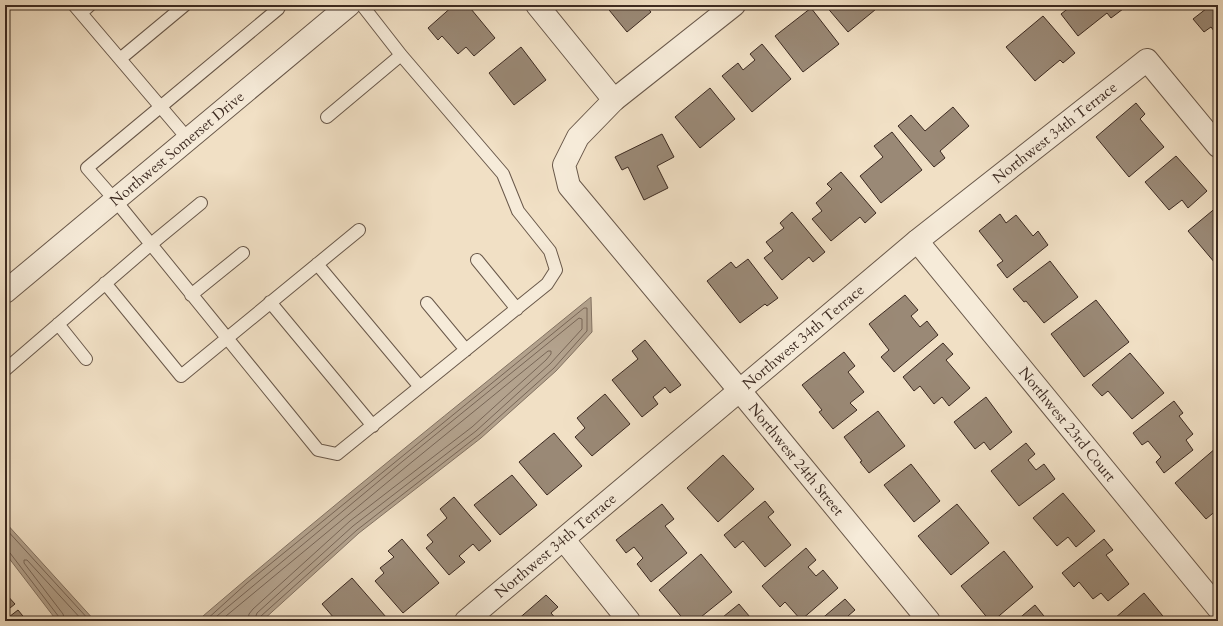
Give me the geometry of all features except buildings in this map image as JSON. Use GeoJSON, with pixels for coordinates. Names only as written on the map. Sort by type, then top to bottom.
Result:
{"type":"FeatureCollection","features":[{"type":"Feature","properties":{"kind":"street","name":"Northwest Somerset Drive"},"geometry":{"type":"LineString","coordinates":[[5,292],[349,5]]}},
{"type":"Feature","properties":{"kind":"street"},"geometry":{"type":"LineString","coordinates":[[537,5],[614,100],[734,5]]}},
{"type":"Feature","properties":{"kind":"street","name":"Northwest 34th Terrace"},"geometry":{"type":"LineString","coordinates":[[466,621],[564,540],[917,241],[1147,60],[1218,146]]}},
{"type":"Feature","properties":{"kind":"street","name":"Northwest 24th Street"},"geometry":{"type":"LineString","coordinates":[[614,100],[578,137],[564,165],[569,186],[929,621]]}},
{"type":"Feature","properties":{"kind":"street","name":"Northwest 23rd Court"},"geometry":{"type":"LineString","coordinates":[[917,241],[1218,608]]}},
{"type":"Feature","properties":{"kind":"street"},"geometry":{"type":"LineString","coordinates":[[564,540],[629,621]]}},
{"type":"Feature","properties":{"kind":"lane"},"geometry":{"type":"LineString","coordinates":[[90,5],[77,9],[188,139]]}},
{"type":"Feature","properties":{"kind":"lane"},"geometry":{"type":"LineString","coordinates":[[120,59],[185,5]]}},
{"type":"Feature","properties":{"kind":"lane"},"geometry":{"type":"LineString","coordinates":[[280,5],[278,9],[87,168],[115,200],[318,450],[338,454],[547,284],[556,270],[550,251],[518,210],[503,174],[401,55],[362,5]]}},
{"type":"Feature","properties":{"kind":"lane"},"geometry":{"type":"LineString","coordinates":[[327,117],[401,55]]}},
{"type":"Feature","properties":{"kind":"lane"},"geometry":{"type":"LineString","coordinates":[[5,370],[150,244],[201,203]]}},
{"type":"Feature","properties":{"kind":"lane"},"geometry":{"type":"LineString","coordinates":[[105,283],[181,376],[359,230]]}},
{"type":"Feature","properties":{"kind":"lane"},"geometry":{"type":"LineString","coordinates":[[191,295],[243,253]]}},
{"type":"Feature","properties":{"kind":"lane"},"geometry":{"type":"LineString","coordinates":[[477,260],[517,309]]}},
{"type":"Feature","properties":{"kind":"lane"},"geometry":{"type":"LineString","coordinates":[[317,264],[420,387]]}},
{"type":"Feature","properties":{"kind":"lane"},"geometry":{"type":"LineString","coordinates":[[270,302],[373,426]]}},
{"type":"Feature","properties":{"kind":"lane"},"geometry":{"type":"LineString","coordinates":[[427,302],[466,350]]}},
{"type":"Feature","properties":{"kind":"lane"},"geometry":{"type":"LineString","coordinates":[[58,324],[86,359]]}},
{"type":"Feature","properties":{"kind":"water"},"geometry":{"type":"Polygon","coordinates":[[[591,297],[592,332],[556,371],[481,438],[359,533],[262,621],[201,621],[203,616],[299,535],[591,297]]]}},
{"type":"Feature","properties":{"kind":"water"},"geometry":{"type":"Polygon","coordinates":[[[5,522],[95,621],[57,621],[5,553],[5,522]]]}}]}
